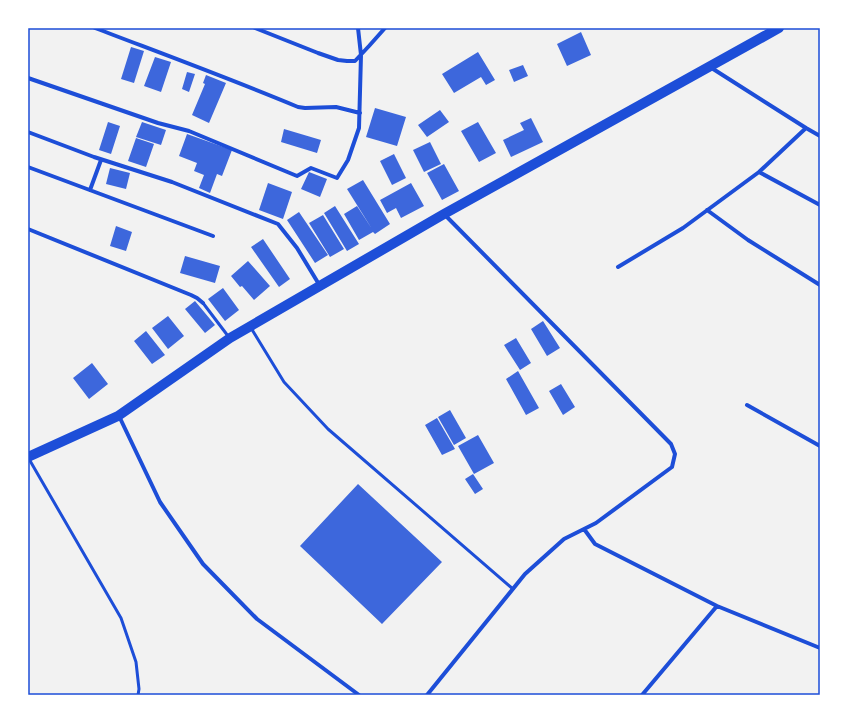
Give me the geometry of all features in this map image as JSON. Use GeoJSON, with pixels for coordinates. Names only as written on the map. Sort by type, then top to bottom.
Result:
{"type":"FeatureCollection","features":[{"type":"Feature","properties":{"kind":"main road"},"geometry":{"type":"LineString","coordinates":[[28,457],[118,416],[230,338],[444,214],[779,28]]}},
{"type":"Feature","properties":{"kind":"street"},"geometry":{"type":"LineString","coordinates":[[95,28],[186,64],[245,85],[298,107],[336,107],[360,113]]}},
{"type":"Feature","properties":{"kind":"street"},"geometry":{"type":"LineString","coordinates":[[255,28],[338,60],[347,61],[355,60],[361,55],[384,28]]}},
{"type":"Feature","properties":{"kind":"street"},"geometry":{"type":"LineString","coordinates":[[28,78],[158,123],[189,131],[297,176],[311,168],[336,178],[348,160],[359,128],[361,55],[358,28]]}},
{"type":"Feature","properties":{"kind":"street"},"geometry":{"type":"LineString","coordinates":[[710,66],[820,136]]}},
{"type":"Feature","properties":{"kind":"street"},"geometry":{"type":"LineString","coordinates":[[618,267],[683,228],[759,172],[806,128]]}},
{"type":"Feature","properties":{"kind":"street"},"geometry":{"type":"LineString","coordinates":[[28,132],[102,160],[172,182],[278,224],[297,248],[320,286]]}},
{"type":"Feature","properties":{"kind":"street"},"geometry":{"type":"LineString","coordinates":[[90,190],[102,160]]}},
{"type":"Feature","properties":{"kind":"street"},"geometry":{"type":"LineString","coordinates":[[28,167],[213,236]]}},
{"type":"Feature","properties":{"kind":"street"},"geometry":{"type":"LineString","coordinates":[[759,172],[820,205]]}},
{"type":"Feature","properties":{"kind":"street"},"geometry":{"type":"LineString","coordinates":[[707,210],[748,240],[820,285]]}},
{"type":"Feature","properties":{"kind":"street"},"geometry":{"type":"LineString","coordinates":[[427,695],[512,589],[526,574],[564,539],[596,523],[672,467],[675,454],[671,444],[444,214]]}},
{"type":"Feature","properties":{"kind":"street"},"geometry":{"type":"LineString","coordinates":[[28,229],[191,295],[203,303]]}},
{"type":"Feature","properties":{"kind":"street"},"geometry":{"type":"LineString","coordinates":[[746,405],[820,446]]}},
{"type":"Feature","properties":{"kind":"street"},"geometry":{"type":"LineString","coordinates":[[118,416],[160,502],[203,564],[257,619],[359,695]]}},
{"type":"Feature","properties":{"kind":"street"},"geometry":{"type":"LineString","coordinates":[[584,529],[595,544],[717,606],[820,648]]}},
{"type":"Feature","properties":{"kind":"street"},"geometry":{"type":"LineString","coordinates":[[642,695],[717,606]]}},
{"type":"Feature","properties":{"kind":"lane"},"geometry":{"type":"LineString","coordinates":[[203,303],[230,338]]}},
{"type":"Feature","properties":{"kind":"lane"},"geometry":{"type":"LineString","coordinates":[[250,327],[284,382],[328,429],[512,589]]}},
{"type":"Feature","properties":{"kind":"lane"},"geometry":{"type":"LineString","coordinates":[[28,457],[121,618],[136,662],[140,689],[138,695]]}},
{"type":"Feature","properties":{"kind":"building"},"geometry":{"type":"Polygon","coordinates":[[[581,32],[591,55],[567,66],[557,44],[581,32]]]}},
{"type":"Feature","properties":{"kind":"building"},"geometry":{"type":"Polygon","coordinates":[[[131,47],[144,51],[134,83],[121,79],[131,47]]]}},
{"type":"Feature","properties":{"kind":"building"},"geometry":{"type":"Polygon","coordinates":[[[478,52],[495,80],[486,85],[481,77],[454,93],[442,74],[478,52]]]}},
{"type":"Feature","properties":{"kind":"building"},"geometry":{"type":"Polygon","coordinates":[[[155,57],[171,62],[161,92],[144,86],[155,57]]]}},
{"type":"Feature","properties":{"kind":"building"},"geometry":{"type":"Polygon","coordinates":[[[523,65],[528,76],[514,82],[509,70],[523,65]]]}},
{"type":"Feature","properties":{"kind":"building"},"geometry":{"type":"Polygon","coordinates":[[[187,72],[195,74],[189,92],[182,89],[187,72]]]}},
{"type":"Feature","properties":{"kind":"building"},"geometry":{"type":"Polygon","coordinates":[[[206,75],[226,83],[209,123],[192,115],[205,84],[203,83],[206,75]]]}},
{"type":"Feature","properties":{"kind":"building"},"geometry":{"type":"Polygon","coordinates":[[[375,108],[406,117],[397,146],[366,137],[375,108]]]}},
{"type":"Feature","properties":{"kind":"building"},"geometry":{"type":"Polygon","coordinates":[[[440,110],[449,122],[427,137],[418,125],[440,110]]]}},
{"type":"Feature","properties":{"kind":"building"},"geometry":{"type":"Polygon","coordinates":[[[531,118],[543,142],[511,157],[503,140],[524,130],[520,123],[531,118]]]}},
{"type":"Feature","properties":{"kind":"building"},"geometry":{"type":"Polygon","coordinates":[[[108,122],[120,126],[111,154],[99,150],[108,122]]]}},
{"type":"Feature","properties":{"kind":"building"},"geometry":{"type":"Polygon","coordinates":[[[142,122],[166,130],[161,145],[136,137],[142,122]]]}},
{"type":"Feature","properties":{"kind":"building"},"geometry":{"type":"Polygon","coordinates":[[[478,122],[496,153],[479,162],[461,131],[478,122]]]}},
{"type":"Feature","properties":{"kind":"building"},"geometry":{"type":"Polygon","coordinates":[[[284,129],[321,140],[317,153],[281,142],[284,129]]]}},
{"type":"Feature","properties":{"kind":"building"},"geometry":{"type":"Polygon","coordinates":[[[187,134],[232,150],[222,176],[217,174],[210,193],[199,188],[204,175],[194,171],[197,163],[179,156],[187,134]]]}},
{"type":"Feature","properties":{"kind":"building"},"geometry":{"type":"Polygon","coordinates":[[[136,138],[154,144],[146,167],[128,161],[136,138]]]}},
{"type":"Feature","properties":{"kind":"building"},"geometry":{"type":"Polygon","coordinates":[[[430,142],[441,164],[424,172],[413,150],[430,142]]]}},
{"type":"Feature","properties":{"kind":"building"},"geometry":{"type":"Polygon","coordinates":[[[394,154],[406,178],[392,185],[380,161],[394,154]]]}},
{"type":"Feature","properties":{"kind":"building"},"geometry":{"type":"Polygon","coordinates":[[[444,164],[459,191],[442,200],[427,173],[444,164]]]}},
{"type":"Feature","properties":{"kind":"building"},"geometry":{"type":"Polygon","coordinates":[[[110,168],[130,173],[126,189],[106,184],[110,168]]]}},
{"type":"Feature","properties":{"kind":"building"},"geometry":{"type":"Polygon","coordinates":[[[309,172],[327,179],[320,197],[301,189],[309,172]]]}},
{"type":"Feature","properties":{"kind":"building"},"geometry":{"type":"Polygon","coordinates":[[[363,180],[390,224],[375,234],[373,232],[359,240],[344,214],[357,206],[372,229],[347,189],[363,180]]]}},
{"type":"Feature","properties":{"kind":"building"},"geometry":{"type":"Polygon","coordinates":[[[268,183],[292,192],[283,219],[259,210],[268,183]]]}},
{"type":"Feature","properties":{"kind":"building"},"geometry":{"type":"Polygon","coordinates":[[[411,183],[424,206],[401,218],[396,208],[387,213],[380,200],[411,183]]]}},
{"type":"Feature","properties":{"kind":"building"},"geometry":{"type":"Polygon","coordinates":[[[335,206],[359,244],[347,251],[324,213],[335,206]]]}},
{"type":"Feature","properties":{"kind":"building"},"geometry":{"type":"Polygon","coordinates":[[[299,212],[328,255],[315,263],[287,220],[299,212]]]}},
{"type":"Feature","properties":{"kind":"building"},"geometry":{"type":"Polygon","coordinates":[[[323,215],[344,249],[330,257],[309,223],[323,215]]]}},
{"type":"Feature","properties":{"kind":"building"},"geometry":{"type":"Polygon","coordinates":[[[116,226],[132,232],[126,251],[110,246],[116,226]]]}},
{"type":"Feature","properties":{"kind":"building"},"geometry":{"type":"Polygon","coordinates":[[[263,239],[290,279],[279,287],[251,247],[263,239]]]}},
{"type":"Feature","properties":{"kind":"building"},"geometry":{"type":"Polygon","coordinates":[[[185,256],[220,266],[215,283],[180,273],[185,256]]]}},
{"type":"Feature","properties":{"kind":"building"},"geometry":{"type":"Polygon","coordinates":[[[248,261],[270,286],[254,300],[231,276],[248,261]]]}},
{"type":"Feature","properties":{"kind":"building"},"geometry":{"type":"Polygon","coordinates":[[[223,288],[239,310],[225,321],[208,299],[223,288]]]}},
{"type":"Feature","properties":{"kind":"building"},"geometry":{"type":"Polygon","coordinates":[[[195,301],[215,325],[205,333],[185,309],[195,301]]]}},
{"type":"Feature","properties":{"kind":"building"},"geometry":{"type":"Polygon","coordinates":[[[168,316],[184,336],[168,349],[152,328],[168,316]]]}},
{"type":"Feature","properties":{"kind":"building"},"geometry":{"type":"Polygon","coordinates":[[[543,321],[560,348],[547,356],[531,329],[543,321]]]}},
{"type":"Feature","properties":{"kind":"building"},"geometry":{"type":"Polygon","coordinates":[[[146,331],[165,355],[152,364],[134,341],[146,331]]]}},
{"type":"Feature","properties":{"kind":"building"},"geometry":{"type":"Polygon","coordinates":[[[516,338],[531,363],[520,370],[504,345],[516,338]]]}},
{"type":"Feature","properties":{"kind":"building"},"geometry":{"type":"Polygon","coordinates":[[[92,363],[108,384],[89,399],[73,378],[92,363]]]}},
{"type":"Feature","properties":{"kind":"building"},"geometry":{"type":"Polygon","coordinates":[[[518,371],[539,408],[526,415],[506,379],[518,371]]]}},
{"type":"Feature","properties":{"kind":"building"},"geometry":{"type":"Polygon","coordinates":[[[561,384],[575,407],[563,415],[549,391],[561,384]]]}},
{"type":"Feature","properties":{"kind":"building"},"geometry":{"type":"Polygon","coordinates":[[[450,410],[466,438],[454,445],[438,417],[450,410]]]}},
{"type":"Feature","properties":{"kind":"building"},"geometry":{"type":"Polygon","coordinates":[[[437,418],[455,449],[442,455],[425,425],[437,418]]]}},
{"type":"Feature","properties":{"kind":"building"},"geometry":{"type":"Polygon","coordinates":[[[478,435],[494,463],[474,474],[458,446],[478,435]]]}},
{"type":"Feature","properties":{"kind":"building"},"geometry":{"type":"Polygon","coordinates":[[[473,474],[483,489],[475,494],[465,479],[473,474]]]}},
{"type":"Feature","properties":{"kind":"building"},"geometry":{"type":"Polygon","coordinates":[[[358,484],[442,562],[382,624],[300,546],[358,484]]]}}]}
